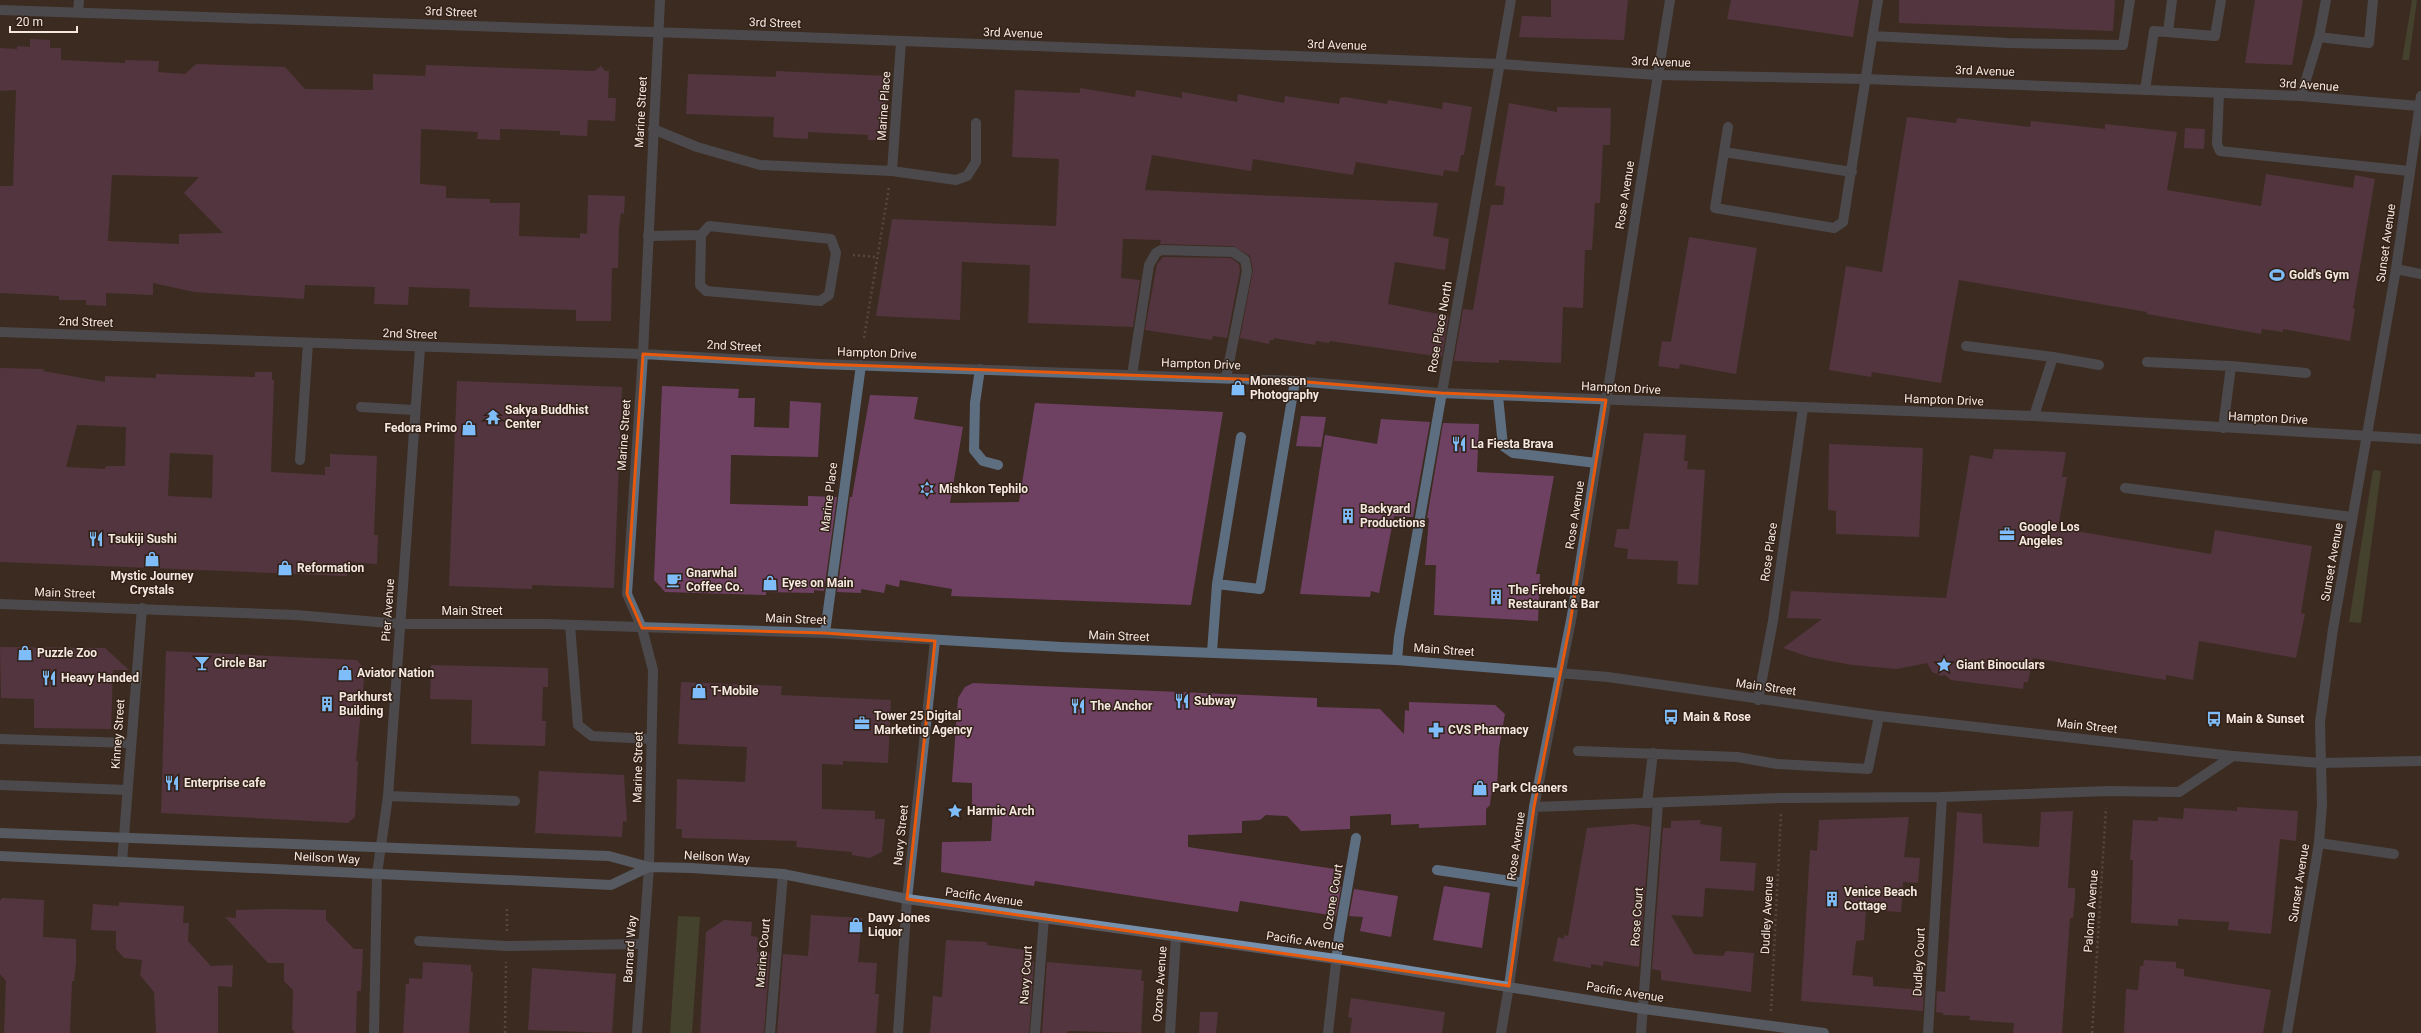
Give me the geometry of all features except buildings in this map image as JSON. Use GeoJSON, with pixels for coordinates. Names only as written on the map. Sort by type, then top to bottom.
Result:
{"type":"FeatureCollection","features":[{"type":"Feature","properties":{"kind":"main road","name":"Neilson Way"},"geometry":{"type":"LineString","coordinates":[[0,834],[380,846],[609,856],[649,868],[691,868],[783,874]]}},
{"type":"Feature","properties":{"kind":"main road","name":"Neilson Way"},"geometry":{"type":"LineString","coordinates":[[0,856],[611,885],[649,868]]}},
{"type":"Feature","properties":{"kind":"main road","name":"Pacific Avenue"},"geometry":{"type":"LineString","coordinates":[[783,874],[907,899],[1336,959],[1644,1009],[1824,1033]]}},
{"type":"Feature","properties":{"kind":"street"},"geometry":{"type":"LineString","coordinates":[[78,12],[79,0]]}},
{"type":"Feature","properties":{"kind":"street","name":"Marine Street"},"geometry":{"type":"LineString","coordinates":[[649,868],[653,670],[642,628],[627,594],[643,354],[660,0]]}},
{"type":"Feature","properties":{"kind":"street","name":"Rose Place North"},"geometry":{"type":"LineString","coordinates":[[1397,660],[1441,393],[1511,0]]}},
{"type":"Feature","properties":{"kind":"street","name":"Rose Avenue"},"geometry":{"type":"LineString","coordinates":[[1501,1033],[1534,807],[1559,673],[1572,615],[1670,0]]}},
{"type":"Feature","properties":{"kind":"street"},"geometry":{"type":"LineString","coordinates":[[1728,127],[1715,208],[1834,228],[1843,222],[1878,0]]}},
{"type":"Feature","properties":{"kind":"street"},"geometry":{"type":"LineString","coordinates":[[1872,36],[2009,43],[2123,45],[2130,0]]}},
{"type":"Feature","properties":{"kind":"street"},"geometry":{"type":"LineString","coordinates":[[2168,32],[2172,0]]}},
{"type":"Feature","properties":{"kind":"street"},"geometry":{"type":"LineString","coordinates":[[2145,90],[2154,30],[2215,36],[2221,0]]}},
{"type":"Feature","properties":{"kind":"street"},"geometry":{"type":"LineString","coordinates":[[2301,96],[2319,37],[2326,0]]}},
{"type":"Feature","properties":{"kind":"street"},"geometry":{"type":"LineString","coordinates":[[2319,37],[2369,43],[2373,0]]}},
{"type":"Feature","properties":{"kind":"street","name":"3rd Street"},"geometry":{"type":"LineString","coordinates":[[0,10],[658,32],[901,42]]}},
{"type":"Feature","properties":{"kind":"street","name":"3rd Avenue"},"geometry":{"type":"LineString","coordinates":[[901,42],[1500,64],[1657,75],[1865,79],[2420,101]]}},
{"type":"Feature","properties":{"kind":"street","name":"Marine Place"},"geometry":{"type":"LineString","coordinates":[[892,171],[901,42]]}},
{"type":"Feature","properties":{"kind":"street"},"geometry":{"type":"LineString","coordinates":[[2220,93],[2217,144],[2220,151],[2409,171]]}},
{"type":"Feature","properties":{"kind":"street","name":"Sunset Avenue"},"geometry":{"type":"LineString","coordinates":[[2288,1033],[2319,843],[2322,804],[2320,722],[2352,517],[2396,269],[2420,101]]}},
{"type":"Feature","properties":{"kind":"street"},"geometry":{"type":"LineString","coordinates":[[654,129],[697,147],[760,165],[892,171],[956,180],[967,176],[976,162],[976,123]]}},
{"type":"Feature","properties":{"kind":"street"},"geometry":{"type":"LineString","coordinates":[[1724,152],[1852,172]]}},
{"type":"Feature","properties":{"kind":"street"},"geometry":{"type":"LineString","coordinates":[[709,226],[831,239],[836,253],[829,295],[820,301],[706,291],[700,285],[701,235],[709,226]]}},
{"type":"Feature","properties":{"kind":"street"},"geometry":{"type":"LineString","coordinates":[[648,236],[701,235]]}},
{"type":"Feature","properties":{"kind":"street"},"geometry":{"type":"LineString","coordinates":[[1132,375],[1149,265],[1156,252],[1161,250],[1233,252],[1245,260],[1247,271],[1226,378]]}},
{"type":"Feature","properties":{"kind":"street"},"geometry":{"type":"LineString","coordinates":[[2396,269],[2421,274]]}},
{"type":"Feature","properties":{"kind":"street","name":"2nd Street"},"geometry":{"type":"LineString","coordinates":[[0,332],[420,348],[643,354],[819,364]]}},
{"type":"Feature","properties":{"kind":"street"},"geometry":{"type":"LineString","coordinates":[[300,460],[308,343]]}},
{"type":"Feature","properties":{"kind":"street"},"geometry":{"type":"LineString","coordinates":[[1966,346],[2053,357],[2099,365]]}},
{"type":"Feature","properties":{"kind":"street","name":"Pier Avenue"},"geometry":{"type":"LineString","coordinates":[[374,1033],[377,874],[388,796],[414,410],[420,348]]}},
{"type":"Feature","properties":{"kind":"street"},"geometry":{"type":"LineString","coordinates":[[2034,416],[2053,357]]}},
{"type":"Feature","properties":{"kind":"street"},"geometry":{"type":"LineString","coordinates":[[2147,362],[2231,366],[2306,373]]}},
{"type":"Feature","properties":{"kind":"street","name":"Hampton Drive"},"geometry":{"type":"LineString","coordinates":[[819,364],[1295,381],[1441,393],[1498,396],[2034,416],[2421,439]]}},
{"type":"Feature","properties":{"kind":"street","name":"Marine Place"},"geometry":{"type":"LineString","coordinates":[[825,633],[861,365]]}},
{"type":"Feature","properties":{"kind":"street"},"geometry":{"type":"LineString","coordinates":[[2223,428],[2231,366]]}},
{"type":"Feature","properties":{"kind":"street"},"geometry":{"type":"LineString","coordinates":[[980,369],[975,403],[974,450],[983,461],[998,465]]}},
{"type":"Feature","properties":{"kind":"street"},"geometry":{"type":"LineString","coordinates":[[1217,584],[1260,589],[1295,381]]}},
{"type":"Feature","properties":{"kind":"street"},"geometry":{"type":"LineString","coordinates":[[1498,396],[1503,446],[1513,453],[1596,463]]}},
{"type":"Feature","properties":{"kind":"street"},"geometry":{"type":"LineString","coordinates":[[361,407],[414,410]]}},
{"type":"Feature","properties":{"kind":"street","name":"Rose Place"},"geometry":{"type":"LineString","coordinates":[[1758,700],[1773,620],[1803,408]]}},
{"type":"Feature","properties":{"kind":"street"},"geometry":{"type":"LineString","coordinates":[[1212,652],[1217,584],[1241,438]]}},
{"type":"Feature","properties":{"kind":"street"},"geometry":{"type":"LineString","coordinates":[[2125,488],[2352,517]]}},
{"type":"Feature","properties":{"kind":"street","name":"Main Street"},"geometry":{"type":"LineString","coordinates":[[0,604],[142,608],[296,615],[400,624],[570,625],[825,633],[935,641],[1397,660],[1608,677],[1758,700],[1879,716],[2233,756],[2320,763],[2421,761]]}},
{"type":"Feature","properties":{"kind":"street","name":"Kinney Street"},"geometry":{"type":"LineString","coordinates":[[122,862],[125,838],[130,743],[142,608]]}},
{"type":"Feature","properties":{"kind":"street"},"geometry":{"type":"LineString","coordinates":[[570,625],[578,725],[592,736],[651,739]]}},
{"type":"Feature","properties":{"kind":"street","name":"Navy Street"},"geometry":{"type":"LineString","coordinates":[[898,1033],[907,899],[935,641]]}},
{"type":"Feature","properties":{"kind":"street"},"geometry":{"type":"LineString","coordinates":[[1578,751],[1737,757],[1777,764],[1868,769],[1879,716]]}},
{"type":"Feature","properties":{"kind":"street"},"geometry":{"type":"LineString","coordinates":[[0,739],[130,743]]}},
{"type":"Feature","properties":{"kind":"street"},"geometry":{"type":"LineString","coordinates":[[1647,803],[1653,753]]}},
{"type":"Feature","properties":{"kind":"street"},"geometry":{"type":"LineString","coordinates":[[1534,807],[1782,798],[1942,797],[2108,790],[2180,792],[2233,756]]}},
{"type":"Feature","properties":{"kind":"street"},"geometry":{"type":"LineString","coordinates":[[0,785],[127,790]]}},
{"type":"Feature","properties":{"kind":"street"},"geometry":{"type":"LineString","coordinates":[[388,796],[515,801]]}},
{"type":"Feature","properties":{"kind":"street","name":"Dudley Court"},"geometry":{"type":"LineString","coordinates":[[1928,1033],[1942,797]]}},
{"type":"Feature","properties":{"kind":"street","name":"Rose Court"},"geometry":{"type":"LineString","coordinates":[[1642,1033],[1658,803]]}},
{"type":"Feature","properties":{"kind":"street","name":"Ozone Court"},"geometry":{"type":"LineString","coordinates":[[1328,1033],[1336,959],[1356,838]]}},
{"type":"Feature","properties":{"kind":"street"},"geometry":{"type":"LineString","coordinates":[[2319,843],[2394,854]]}},
{"type":"Feature","properties":{"kind":"street","name":"Barnard Way"},"geometry":{"type":"LineString","coordinates":[[637,1033],[649,868]]}},
{"type":"Feature","properties":{"kind":"street"},"geometry":{"type":"LineString","coordinates":[[1437,870],[1524,883]]}},
{"type":"Feature","properties":{"kind":"street","name":"Marine Court"},"geometry":{"type":"LineString","coordinates":[[770,1033],[783,874]]}},
{"type":"Feature","properties":{"kind":"street","name":"Navy Court"},"geometry":{"type":"LineString","coordinates":[[1035,1033],[1044,918]]}},
{"type":"Feature","properties":{"kind":"street","name":"Ozone Avenue"},"geometry":{"type":"LineString","coordinates":[[1170,1033],[1176,936]]}},
{"type":"Feature","properties":{"kind":"street"},"geometry":{"type":"LineString","coordinates":[[419,942],[507,946],[643,944]]}},
{"type":"Feature","properties":{"kind":"path"},"geometry":{"type":"LineString","coordinates":[[864,338],[886,196]]}},
{"type":"Feature","properties":{"kind":"path"},"geometry":{"type":"LineString","coordinates":[[836,253],[876,257]]}},
{"type":"Feature","properties":{"kind":"path","name":"Paloma Avenue"},"geometry":{"type":"LineString","coordinates":[[2092,1033],[2108,790]]}},
{"type":"Feature","properties":{"kind":"path","name":"Dudley Avenue"},"geometry":{"type":"LineString","coordinates":[[1770,1026],[1782,798]]}},
{"type":"Feature","properties":{"kind":"path"},"geometry":{"type":"LineString","coordinates":[[505,1033],[507,906]]}},
{"type":"Feature","properties":{"kind":"highlighted area"},"geometry":{"type":"Polygon","coordinates":[[[643,354],[819,364],[1295,381],[1441,393],[1606,400],[1569,630],[1534,807],[1509,986],[907,899],[935,641],[825,633],[642,628],[627,594],[643,354]]]}},
{"type":"Feature","properties":{"kind":"green space"},"geometry":{"type":"Polygon","coordinates":[[[2412,0],[2417,0],[2409,60],[2402,60],[2412,0]]]}},
{"type":"Feature","properties":{"kind":"green space"},"geometry":{"type":"Polygon","coordinates":[[[2373,470],[2381,471],[2361,623],[2349,622],[2373,470]]]}},
{"type":"Feature","properties":{"kind":"green space"},"geometry":{"type":"Polygon","coordinates":[[[678,916],[700,917],[692,1033],[670,1033],[678,916]]]}},
{"type":"Feature","properties":{"kind":"place","name":"Gold's Gym"},"geometry":{"type":"Point","coordinates":[2277,275]}},
{"type":"Feature","properties":{"kind":"place","name":"Monesson Photography"},"geometry":{"type":"Point","coordinates":[1238,388]}},
{"type":"Feature","properties":{"kind":"place","name":"Sakya Buddhist Center"},"geometry":{"type":"Point","coordinates":[493,417]}},
{"type":"Feature","properties":{"kind":"place","name":"Fedora Primo"},"geometry":{"type":"Point","coordinates":[469,428]}},
{"type":"Feature","properties":{"kind":"place","name":"La Fiesta Brava"},"geometry":{"type":"Point","coordinates":[1459,444]}},
{"type":"Feature","properties":{"kind":"place","name":"Mishkon Tephilo"},"geometry":{"type":"Point","coordinates":[927,489]}},
{"type":"Feature","properties":{"kind":"place","name":"Backyard Productions"},"geometry":{"type":"Point","coordinates":[1348,516]}},
{"type":"Feature","properties":{"kind":"place","name":"Google Los Angeles"},"geometry":{"type":"Point","coordinates":[2007,534]}},
{"type":"Feature","properties":{"kind":"place","name":"Tsukiji Sushi"},"geometry":{"type":"Point","coordinates":[96,539]}},
{"type":"Feature","properties":{"kind":"place","name":"Mystic Journey Crystals"},"geometry":{"type":"Point","coordinates":[152,559]}},
{"type":"Feature","properties":{"kind":"place","name":"Reformation"},"geometry":{"type":"Point","coordinates":[285,568]}},
{"type":"Feature","properties":{"kind":"place","name":"Gnarwhal Coffee Co."},"geometry":{"type":"Point","coordinates":[674,580]}},
{"type":"Feature","properties":{"kind":"place","name":"Eyes on Main"},"geometry":{"type":"Point","coordinates":[770,583]}},
{"type":"Feature","properties":{"kind":"place","name":"The Firehouse Restaurant & Bar"},"geometry":{"type":"Point","coordinates":[1496,597]}},
{"type":"Feature","properties":{"kind":"place","name":"Puzzle Zoo"},"geometry":{"type":"Point","coordinates":[25,653]}},
{"type":"Feature","properties":{"kind":"place","name":"Circle Bar"},"geometry":{"type":"Point","coordinates":[202,663]}},
{"type":"Feature","properties":{"kind":"place","name":"Giant Binoculars"},"geometry":{"type":"Point","coordinates":[1944,665]}},
{"type":"Feature","properties":{"kind":"place","name":"Aviator Nation"},"geometry":{"type":"Point","coordinates":[345,673]}},
{"type":"Feature","properties":{"kind":"place","name":"Heavy Handed"},"geometry":{"type":"Point","coordinates":[49,678]}},
{"type":"Feature","properties":{"kind":"place","name":"T-Mobile"},"geometry":{"type":"Point","coordinates":[699,691]}},
{"type":"Feature","properties":{"kind":"place","name":"Subway"},"geometry":{"type":"Point","coordinates":[1182,701]}},
{"type":"Feature","properties":{"kind":"place","name":"Parkhurst Building"},"geometry":{"type":"Point","coordinates":[327,704]}},
{"type":"Feature","properties":{"kind":"place","name":"The Anchor"},"geometry":{"type":"Point","coordinates":[1078,706]}},
{"type":"Feature","properties":{"kind":"place","name":"Main & Rose"},"geometry":{"type":"Point","coordinates":[1671,717]}},
{"type":"Feature","properties":{"kind":"place","name":"Main & Sunset"},"geometry":{"type":"Point","coordinates":[2214,719]}},
{"type":"Feature","properties":{"kind":"place","name":"Tower 25 Digital Marketing Agency"},"geometry":{"type":"Point","coordinates":[862,723]}},
{"type":"Feature","properties":{"kind":"place","name":"CVS Pharmacy"},"geometry":{"type":"Point","coordinates":[1436,730]}},
{"type":"Feature","properties":{"kind":"place","name":"Enterprise cafe"},"geometry":{"type":"Point","coordinates":[172,783]}},
{"type":"Feature","properties":{"kind":"place","name":"Park Cleaners"},"geometry":{"type":"Point","coordinates":[1480,788]}},
{"type":"Feature","properties":{"kind":"place","name":"Harmic Arch"},"geometry":{"type":"Point","coordinates":[955,811]}},
{"type":"Feature","properties":{"kind":"place","name":"Venice Beach Cottage"},"geometry":{"type":"Point","coordinates":[1832,899]}},
{"type":"Feature","properties":{"kind":"place","name":"Davy Jones Liquor"},"geometry":{"type":"Point","coordinates":[856,925]}}]}
